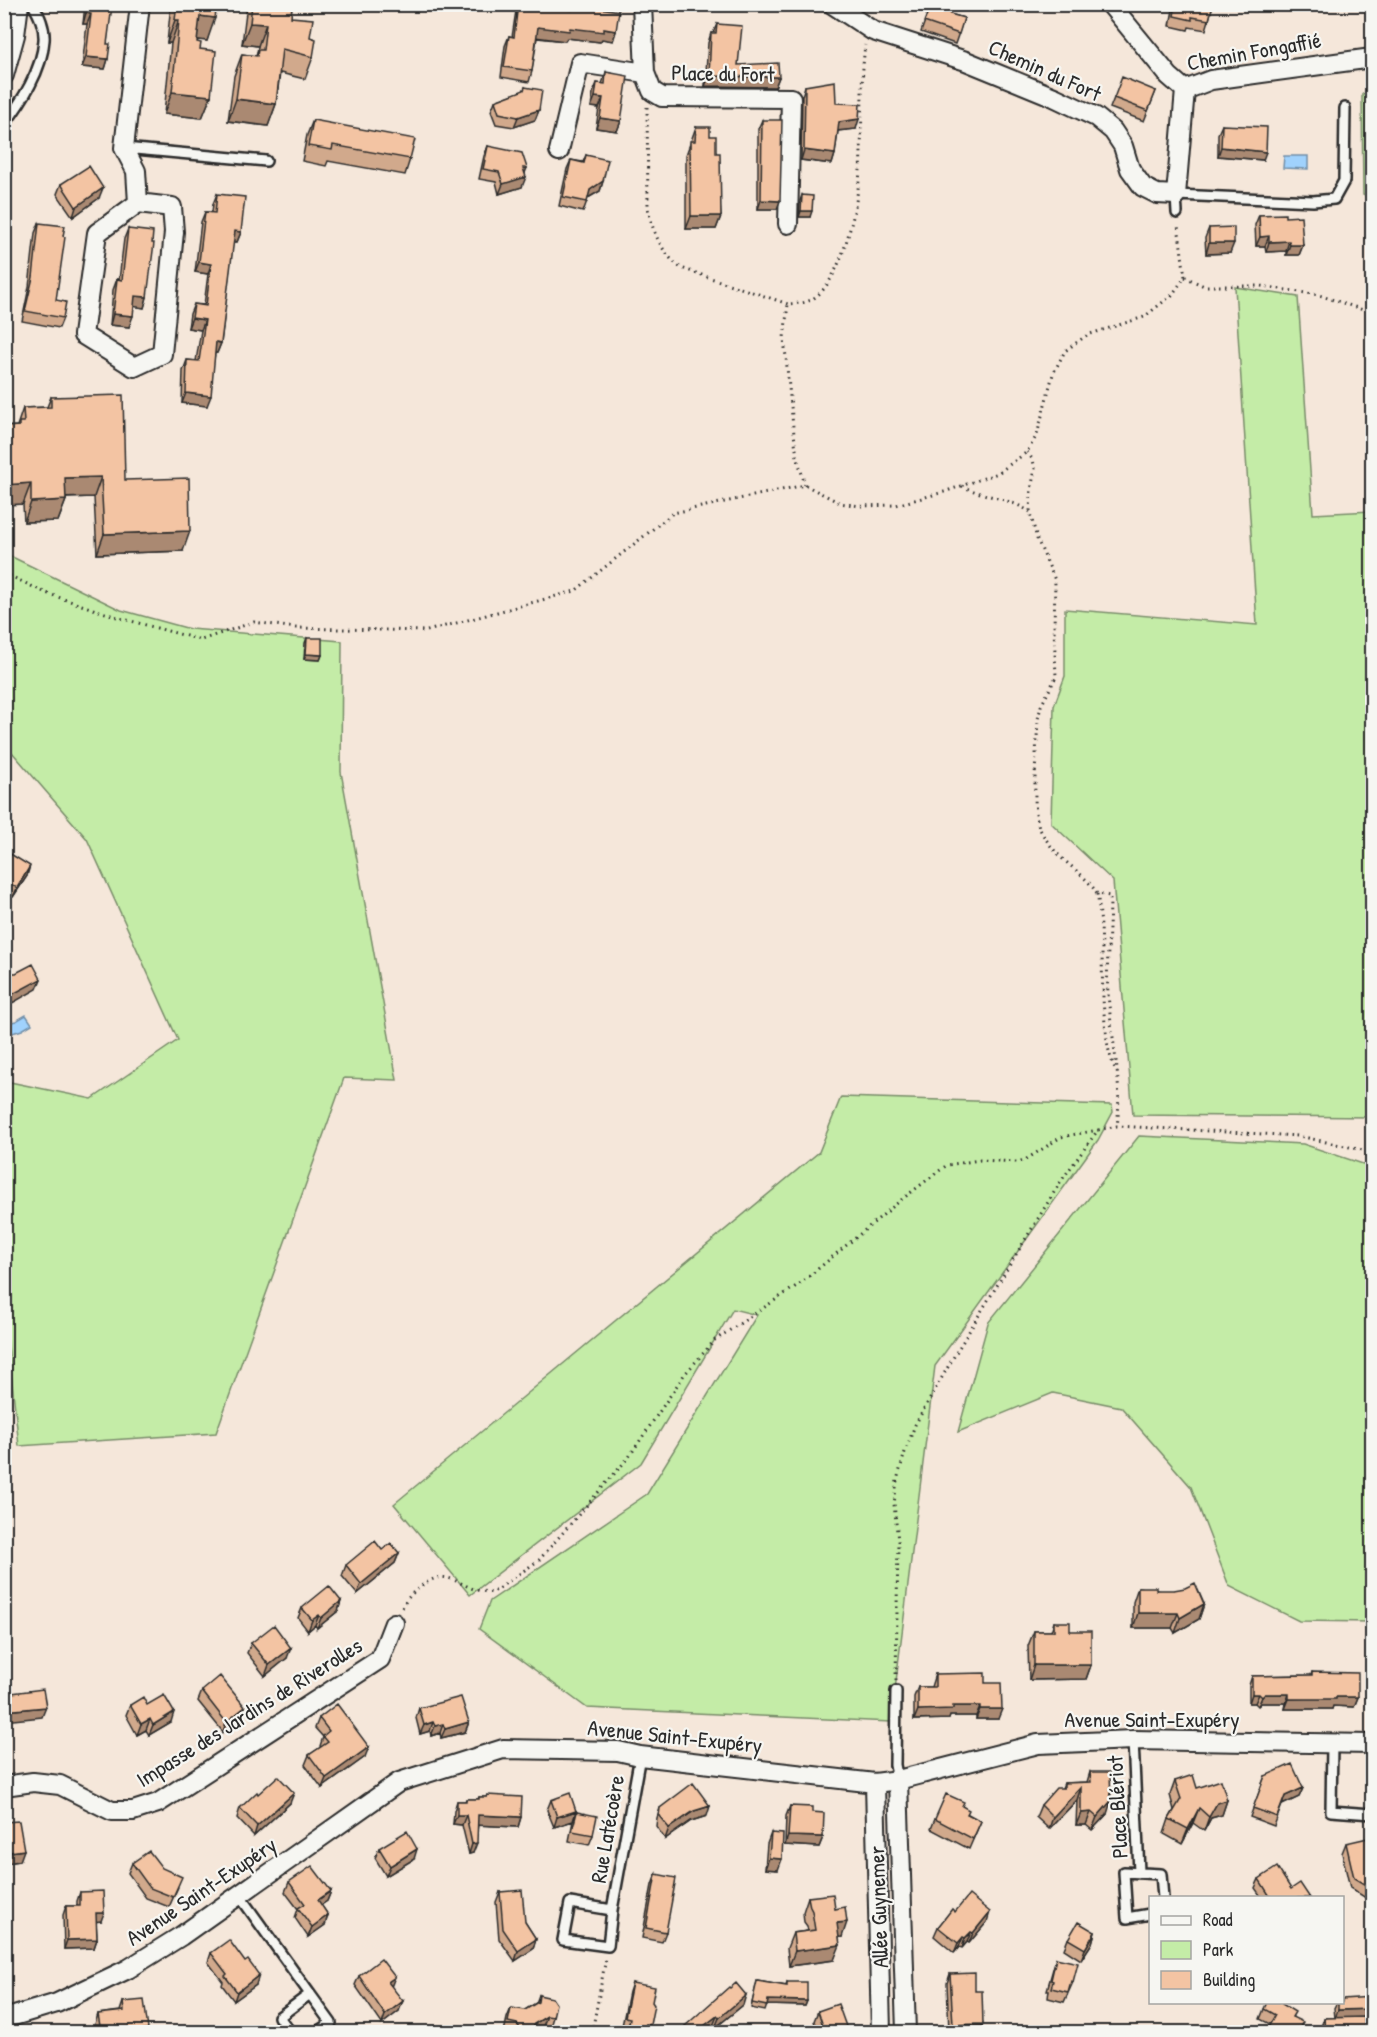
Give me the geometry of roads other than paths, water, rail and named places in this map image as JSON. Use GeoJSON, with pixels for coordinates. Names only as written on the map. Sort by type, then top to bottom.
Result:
{"type":"FeatureCollection","features":[{"type":"Feature","properties":{"kind":"street"},"geometry":{"type":"LineString","coordinates":[[4,75],[15,35],[19,4]]}},
{"type":"Feature","properties":{"kind":"street"},"geometry":{"type":"LineString","coordinates":[[138,203],[136,171],[124,148],[140,4]]}},
{"type":"Feature","properties":{"kind":"street","name":"Place du Fort"},"geometry":{"type":"LineString","coordinates":[[642,4],[645,73],[652,91],[662,97],[791,98],[788,224]]}},
{"type":"Feature","properties":{"kind":"street","name":"Chemin du Fort"},"geometry":{"type":"LineString","coordinates":[[832,4],[873,31],[966,61],[1096,117],[1113,131],[1123,146],[1130,169],[1143,187],[1176,204]]}},
{"type":"Feature","properties":{"kind":"street","name":"Chemin Fongaffié"},"geometry":{"type":"LineString","coordinates":[[1110,4],[1169,76],[1185,90],[1211,80],[1372,58]]}},
{"type":"Feature","properties":{"kind":"street"},"geometry":{"type":"LineString","coordinates":[[559,151],[580,63],[645,73]]}},
{"type":"Feature","properties":{"kind":"street"},"geometry":{"type":"LineString","coordinates":[[1176,204],[1185,90]]}},
{"type":"Feature","properties":{"kind":"street"},"geometry":{"type":"LineString","coordinates":[[138,203],[172,207],[174,232],[162,354],[134,367],[83,335],[97,233],[138,203]]}},
{"type":"Feature","properties":{"kind":"street","name":"Impasse des Jardins de Riverolles"},"geometry":{"type":"LineString","coordinates":[[4,1786],[33,1782],[60,1785],[112,1811],[133,1811],[158,1803],[380,1659],[394,1623]]}},
{"type":"Feature","properties":{"kind":"street","name":"Avenue Saint-Exupéry"},"geometry":{"type":"LineString","coordinates":[[4,2019],[57,2003],[128,1969],[181,1936],[399,1782],[504,1749],[618,1750],[640,1756],[875,1783],[898,1780],[1038,1744],[1133,1740],[1372,1744]]}},
{"type":"Feature","properties":{"kind":"street","name":"Allée Guynemer"},"geometry":{"type":"LineString","coordinates":[[898,1780],[906,2032]]}},
{"type":"Feature","properties":{"kind":"street","name":"Allée Guynemer"},"geometry":{"type":"LineString","coordinates":[[875,1783],[881,2032]]}},
{"type":"Feature","properties":{"kind":"lane"},"geometry":{"type":"LineString","coordinates":[[4,125],[30,86],[44,40],[41,19],[33,4]]}},
{"type":"Feature","properties":{"kind":"lane","name":"Chemin du Fort"},"geometry":{"type":"LineString","coordinates":[[1176,204],[1334,199],[1344,181],[1345,108]]}},
{"type":"Feature","properties":{"kind":"lane"},"geometry":{"type":"LineString","coordinates":[[124,148],[266,161]]}},
{"type":"Feature","properties":{"kind":"lane"},"geometry":{"type":"LineString","coordinates":[[896,1691],[895,1765],[898,1780]]}},
{"type":"Feature","properties":{"kind":"lane","name":"Place Blériot"},"geometry":{"type":"LineString","coordinates":[[1133,1740],[1140,1872]]}},
{"type":"Feature","properties":{"kind":"lane"},"geometry":{"type":"LineString","coordinates":[[1332,1744],[1331,1810],[1372,1814]]}},
{"type":"Feature","properties":{"kind":"lane","name":"Rue Latécoère"},"geometry":{"type":"LineString","coordinates":[[612,1910],[570,1904],[564,1940],[608,1946],[612,1910],[640,1756]]}},
{"type":"Feature","properties":{"kind":"lane","name":"Place Blériot"},"geometry":{"type":"LineString","coordinates":[[1149,1914],[1127,1918],[1124,1872],[1161,1874],[1163,1896]]}},
{"type":"Feature","properties":{"kind":"lane"},"geometry":{"type":"LineString","coordinates":[[239,1895],[331,2023],[317,2032]]}},
{"type":"Feature","properties":{"kind":"lane"},"geometry":{"type":"LineString","coordinates":[[290,2032],[279,2017],[310,1994]]}},
{"type":"Feature","properties":{"kind":"water"},"geometry":{"type":"Polygon","coordinates":[[[1284,156],[1308,156],[1308,169],[1283,168],[1284,156]]]}},
{"type":"Feature","properties":{"kind":"water"},"geometry":{"type":"Polygon","coordinates":[[[26,1015],[32,1024],[9,1034],[6,1023],[16,1021],[26,1015]]]}}]}
